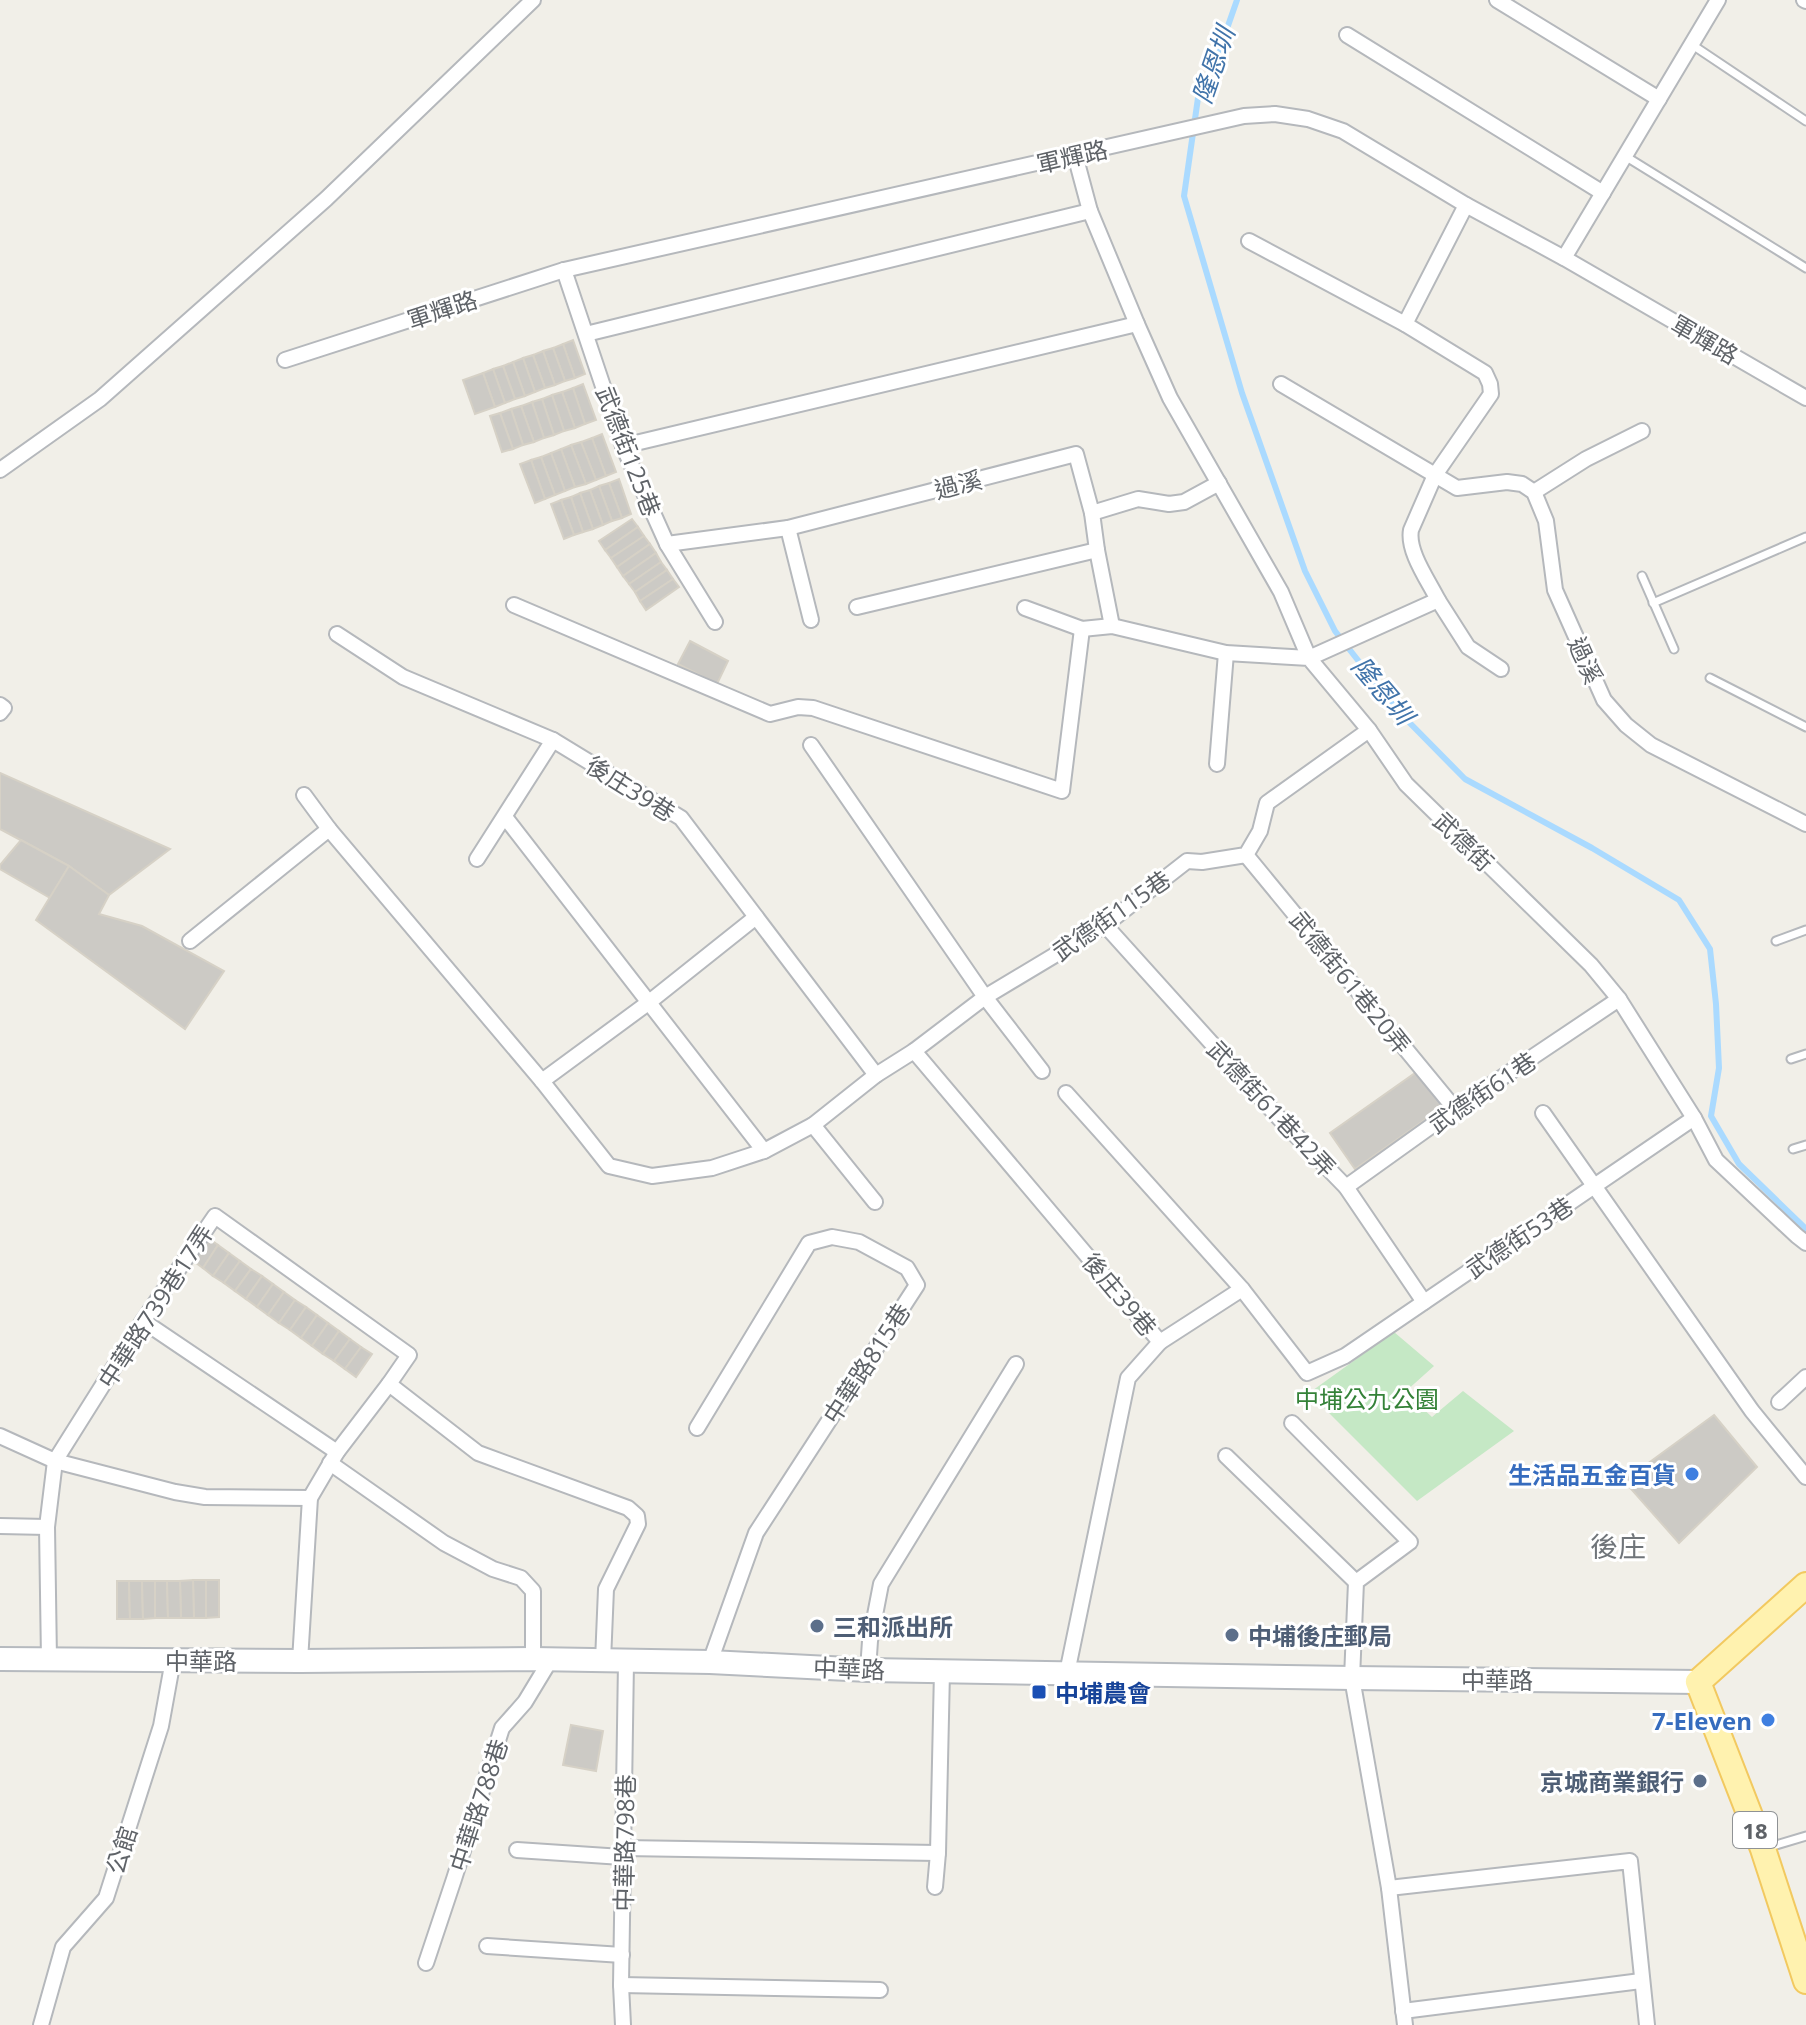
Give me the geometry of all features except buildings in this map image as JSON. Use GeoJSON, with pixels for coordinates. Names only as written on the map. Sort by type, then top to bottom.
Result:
{"type":"FeatureCollection","features":[{"type":"Feature","properties":{"kind":"main road"},"geometry":{"type":"LineString","coordinates":[[1698,1682],[1806,1585]]}},
{"type":"Feature","properties":{"kind":"main road","name":"中華路"},"geometry":{"type":"LineString","coordinates":[[0,1659],[542,1659],[710,1662],[868,1670],[1698,1682]]}},
{"type":"Feature","properties":{"kind":"main road","name":"18"},"geometry":{"type":"LineString","coordinates":[[1698,1682],[1763,1849],[1806,1981]]}},
{"type":"Feature","properties":{"kind":"street"},"geometry":{"type":"LineString","coordinates":[[0,470],[100,399],[326,199],[533,0]]}},
{"type":"Feature","properties":{"kind":"street"},"geometry":{"type":"LineString","coordinates":[[1497,0],[1659,99]]}},
{"type":"Feature","properties":{"kind":"street"},"geometry":{"type":"LineString","coordinates":[[1564,258],[1718,0]]}},
{"type":"Feature","properties":{"kind":"street"},"geometry":{"type":"LineString","coordinates":[[1347,35],[1603,193]]}},
{"type":"Feature","properties":{"kind":"street","name":"軍輝路"},"geometry":{"type":"LineString","coordinates":[[285,360],[564,270],[1244,116],[1275,114],[1308,119],[1343,131],[1466,205],[1806,398]]}},
{"type":"Feature","properties":{"kind":"street","name":"武德街"},"geometry":{"type":"LineString","coordinates":[[1075,155],[1090,211],[1170,398],[1281,592],[1309,658],[1369,730],[1406,784],[1591,965],[1619,999],[1694,1118],[1716,1160],[1806,1243]]}},
{"type":"Feature","properties":{"kind":"street"},"geometry":{"type":"LineString","coordinates":[[1405,324],[1466,205]]}},
{"type":"Feature","properties":{"kind":"street"},"geometry":{"type":"LineString","coordinates":[[586,334],[1090,211]]}},
{"type":"Feature","properties":{"kind":"street"},"geometry":{"type":"LineString","coordinates":[[1249,241],[1405,324],[1485,373],[1491,394],[1435,475],[1409,539],[1438,600],[1468,647],[1501,669]]}},
{"type":"Feature","properties":{"kind":"street","name":"武德街125巷"},"geometry":{"type":"LineString","coordinates":[[564,270],[623,446],[667,544],[715,622]]}},
{"type":"Feature","properties":{"kind":"street"},"geometry":{"type":"LineString","coordinates":[[623,446],[1137,324]]}},
{"type":"Feature","properties":{"kind":"street"},"geometry":{"type":"LineString","coordinates":[[1281,384],[1457,488],[1507,482],[1522,484],[1534,492],[1586,459],[1642,431]]}},
{"type":"Feature","properties":{"kind":"street","name":"過溪"},"geometry":{"type":"LineString","coordinates":[[667,544],[788,528],[1076,454],[1092,513],[1112,626]]}},
{"type":"Feature","properties":{"kind":"street"},"geometry":{"type":"LineString","coordinates":[[1092,513],[1138,499],[1169,504],[1184,502],[1219,483]]}},
{"type":"Feature","properties":{"kind":"street","name":"過溪"},"geometry":{"type":"LineString","coordinates":[[1534,492],[1546,521],[1555,590],[1604,700],[1626,725],[1651,745],[1806,824]]}},
{"type":"Feature","properties":{"kind":"street"},"geometry":{"type":"LineString","coordinates":[[788,528],[811,620]]}},
{"type":"Feature","properties":{"kind":"street"},"geometry":{"type":"LineString","coordinates":[[857,607],[1097,550]]}},
{"type":"Feature","properties":{"kind":"street"},"geometry":{"type":"LineString","coordinates":[[1025,608],[1082,629],[1112,626],[1226,653],[1309,658],[1438,600]]}},
{"type":"Feature","properties":{"kind":"street"},"geometry":{"type":"LineString","coordinates":[[514,605],[770,714],[798,707],[813,708],[1062,791],[1082,629]]}},
{"type":"Feature","properties":{"kind":"street","name":"後庄39巷"},"geometry":{"type":"LineString","coordinates":[[337,634],[403,677],[553,740],[681,818],[876,1075]]}},
{"type":"Feature","properties":{"kind":"street"},"geometry":{"type":"LineString","coordinates":[[1217,764],[1226,653]]}},
{"type":"Feature","properties":{"kind":"street"},"geometry":{"type":"LineString","coordinates":[[0,705],[4,708],[0,713]]}},
{"type":"Feature","properties":{"kind":"street"},"geometry":{"type":"LineString","coordinates":[[1246,855],[1260,831],[1267,803],[1369,730]]}},
{"type":"Feature","properties":{"kind":"street"},"geometry":{"type":"LineString","coordinates":[[477,859],[553,740]]}},
{"type":"Feature","properties":{"kind":"street"},"geometry":{"type":"LineString","coordinates":[[811,745],[985,997],[1042,1071]]}},
{"type":"Feature","properties":{"kind":"street"},"geometry":{"type":"LineString","coordinates":[[304,795],[609,1166],[652,1176],[712,1168],[764,1151],[813,1125],[876,1075],[914,1051]]}},
{"type":"Feature","properties":{"kind":"street"},"geometry":{"type":"LineString","coordinates":[[505,817],[764,1151]]}},
{"type":"Feature","properties":{"kind":"street"},"geometry":{"type":"LineString","coordinates":[[190,941],[329,829]]}},
{"type":"Feature","properties":{"kind":"street","name":"武德街115巷"},"geometry":{"type":"LineString","coordinates":[[914,1051],[985,997],[1105,925],[1187,861],[1202,862],[1246,855]]}},
{"type":"Feature","properties":{"kind":"street","name":"武德街61巷20弄"},"geometry":{"type":"LineString","coordinates":[[1246,855],[1455,1109]]}},
{"type":"Feature","properties":{"kind":"street"},"geometry":{"type":"LineString","coordinates":[[542,1081],[648,1003],[756,917]]}},
{"type":"Feature","properties":{"kind":"street","name":"武德街61巷42弄"},"geometry":{"type":"LineString","coordinates":[[1105,925],[1279,1118],[1346,1187],[1424,1302]]}},
{"type":"Feature","properties":{"kind":"street","name":"武德街61巷"},"geometry":{"type":"LineString","coordinates":[[1346,1187],[1455,1109],[1619,999]]}},
{"type":"Feature","properties":{"kind":"street","name":"後庄39巷"},"geometry":{"type":"LineString","coordinates":[[914,1051],[1160,1342],[1128,1378],[1067,1673]]}},
{"type":"Feature","properties":{"kind":"street"},"geometry":{"type":"LineString","coordinates":[[1066,1093],[1242,1289],[1160,1342]]}},
{"type":"Feature","properties":{"kind":"street"},"geometry":{"type":"LineString","coordinates":[[1543,1113],[1752,1411],[1806,1477]]}},
{"type":"Feature","properties":{"kind":"street","name":"武德街53巷"},"geometry":{"type":"LineString","coordinates":[[1242,1289],[1307,1373],[1345,1356],[1694,1118]]}},
{"type":"Feature","properties":{"kind":"street"},"geometry":{"type":"LineString","coordinates":[[813,1125],[875,1202]]}},
{"type":"Feature","properties":{"kind":"street","name":"中華路739巷17弄"},"geometry":{"type":"LineString","coordinates":[[49,1660],[47,1527],[55,1461],[143,1321],[215,1216],[409,1355],[389,1384]]}},
{"type":"Feature","properties":{"kind":"street","name":"中華路815巷"},"geometry":{"type":"LineString","coordinates":[[697,1428],[809,1243],[832,1237],[859,1242],[907,1268],[917,1285],[756,1533],[710,1662]]}},
{"type":"Feature","properties":{"kind":"street"},"geometry":{"type":"LineString","coordinates":[[143,1321],[333,1458],[444,1543],[493,1569],[521,1578],[533,1591],[542,1659]]}},
{"type":"Feature","properties":{"kind":"street"},"geometry":{"type":"LineString","coordinates":[[868,1670],[881,1584],[1016,1364]]}},
{"type":"Feature","properties":{"kind":"street"},"geometry":{"type":"LineString","coordinates":[[1779,1402],[1806,1377]]}},
{"type":"Feature","properties":{"kind":"street"},"geometry":{"type":"LineString","coordinates":[[300,1661],[310,1498],[333,1458],[389,1384],[478,1453],[628,1508],[637,1516],[638,1524],[606,1589],[603,1661]]}},
{"type":"Feature","properties":{"kind":"street"},"geometry":{"type":"LineString","coordinates":[[1292,1423],[1410,1542],[1356,1582]]}},
{"type":"Feature","properties":{"kind":"street"},"geometry":{"type":"LineString","coordinates":[[0,1436],[55,1461],[175,1492],[205,1497],[310,1498]]}},
{"type":"Feature","properties":{"kind":"street"},"geometry":{"type":"LineString","coordinates":[[1226,1456],[1356,1582],[1352,1678],[1389,1888],[1404,2018],[1641,1981]]}},
{"type":"Feature","properties":{"kind":"street"},"geometry":{"type":"LineString","coordinates":[[0,1526],[47,1527]]}},
{"type":"Feature","properties":{"kind":"street","name":"中華路788巷"},"geometry":{"type":"LineString","coordinates":[[426,1963],[502,1728],[525,1702],[542,1659]]}},
{"type":"Feature","properties":{"kind":"street","name":"公館"},"geometry":{"type":"LineString","coordinates":[[41,2025],[63,1947],[106,1898],[161,1726],[173,1660]]}},
{"type":"Feature","properties":{"kind":"street","name":"中華路798巷"},"geometry":{"type":"LineString","coordinates":[[623,2025],[626,1662]]}},
{"type":"Feature","properties":{"kind":"street"},"geometry":{"type":"LineString","coordinates":[[935,1887],[942,1671]]}},
{"type":"Feature","properties":{"kind":"street"},"geometry":{"type":"LineString","coordinates":[[517,1850],[938,1853]]}},
{"type":"Feature","properties":{"kind":"street"},"geometry":{"type":"LineString","coordinates":[[1389,1888],[1630,1861],[1647,2025]]}},
{"type":"Feature","properties":{"kind":"street"},"geometry":{"type":"LineString","coordinates":[[487,1946],[622,1955]]}},
{"type":"Feature","properties":{"kind":"street"},"geometry":{"type":"LineString","coordinates":[[621,1985],[880,1990]]}},
{"type":"Feature","properties":{"kind":"lane"},"geometry":{"type":"LineString","coordinates":[[1691,44],[1806,121]]}},
{"type":"Feature","properties":{"kind":"lane"},"geometry":{"type":"LineString","coordinates":[[1625,156],[1806,268]]}},
{"type":"Feature","properties":{"kind":"lane"},"geometry":{"type":"LineString","coordinates":[[1653,603],[1806,537]]}},
{"type":"Feature","properties":{"kind":"lane"},"geometry":{"type":"LineString","coordinates":[[1642,576],[1674,649]]}},
{"type":"Feature","properties":{"kind":"lane"},"geometry":{"type":"LineString","coordinates":[[1710,678],[1806,727]]}},
{"type":"Feature","properties":{"kind":"lane"},"geometry":{"type":"LineString","coordinates":[[1776,941],[1806,930]]}},
{"type":"Feature","properties":{"kind":"lane"},"geometry":{"type":"LineString","coordinates":[[1791,1059],[1806,1054]]}},
{"type":"Feature","properties":{"kind":"lane"},"geometry":{"type":"LineString","coordinates":[[1793,1149],[1806,1145]]}},
{"type":"Feature","properties":{"kind":"lane"},"geometry":{"type":"LineString","coordinates":[[1763,1849],[1806,1836]]}},
{"type":"Feature","properties":{"kind":"green space","name":"中埔公九公園"},"geometry":{"type":"Polygon","coordinates":[[[1394,1332],[1434,1366],[1405,1392],[1432,1417],[1463,1391],[1514,1431],[1417,1501],[1309,1393],[1394,1332]]]}},
{"type":"Feature","properties":{"kind":"waterway","name":"隆恩圳"},"geometry":{"type":"LineString","coordinates":[[1237,0],[1216,60],[1199,91],[1184,196],[1242,393],[1305,571],[1335,631],[1397,710],[1465,779],[1592,848],[1679,900],[1710,949],[1719,1068],[1711,1116],[1739,1164],[1806,1229]]}},
{"type":"Feature","properties":{"kind":"place","name":"生活品五金百貨"},"geometry":{"type":"Point","coordinates":[1692,1474]}},
{"type":"Feature","properties":{"kind":"place","name":"三和派出所"},"geometry":{"type":"Point","coordinates":[817,1626]}},
{"type":"Feature","properties":{"kind":"place","name":"中埔後庄郵局"},"geometry":{"type":"Point","coordinates":[1232,1635]}},
{"type":"Feature","properties":{"kind":"place","name":"中埔農會"},"geometry":{"type":"Point","coordinates":[1039,1692]}},
{"type":"Feature","properties":{"kind":"place","name":"7-Eleven"},"geometry":{"type":"Point","coordinates":[1768,1720]}},
{"type":"Feature","properties":{"kind":"place","name":"京城商業銀行"},"geometry":{"type":"Point","coordinates":[1700,1781]}},
{"type":"Feature","properties":{"kind":"district","name":"後庄"},"geometry":{"type":"Point","coordinates":[1618,1546]}}]}
